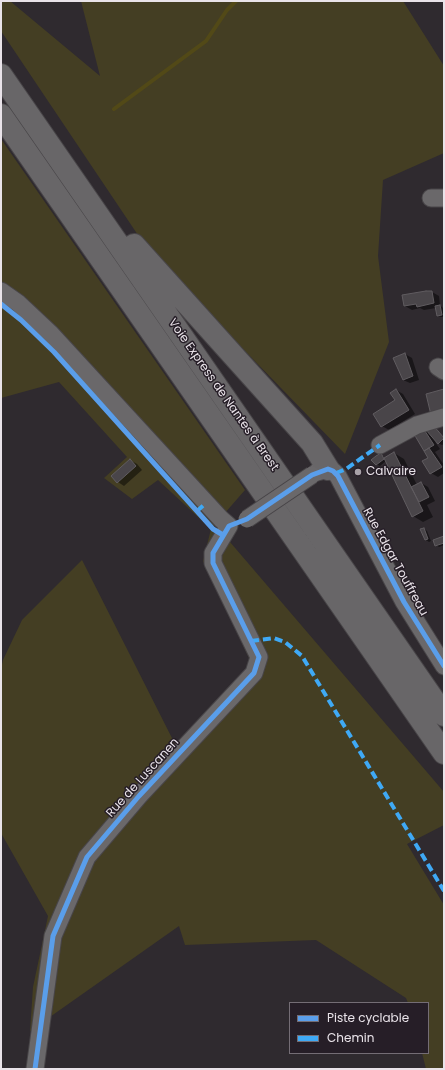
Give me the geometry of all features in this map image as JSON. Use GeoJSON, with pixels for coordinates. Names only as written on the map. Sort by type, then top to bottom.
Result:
{"type":"FeatureCollection","features":[{"type":"Feature","properties":{"kind":"highway","name":"Voie Express de Nantes à Brest"},"geometry":{"type":"LineString","coordinates":[[1,75],[71,174],[444,715]]}},
{"type":"Feature","properties":{"kind":"highway","name":"Voie Express de Nantes à Brest"},"geometry":{"type":"LineString","coordinates":[[1,114],[444,754]]}},
{"type":"Feature","properties":{"kind":"highway"},"geometry":{"type":"LineString","coordinates":[[71,174],[92,190],[132,243],[312,442],[320,472]]}},
{"type":"Feature","properties":{"kind":"street"},"geometry":{"type":"LineString","coordinates":[[1,291],[18,303],[51,334],[229,526],[247,519],[320,472]]}},
{"type":"Feature","properties":{"kind":"street"},"geometry":{"type":"LineString","coordinates":[[380,446],[417,426],[444,416]]}},
{"type":"Feature","properties":{"kind":"street","name":"Rue Edgar Touffreau"},"geometry":{"type":"LineString","coordinates":[[320,472],[333,470],[338,476],[404,602],[444,666]]}},
{"type":"Feature","properties":{"kind":"street","name":"Rue de Luscanen"},"geometry":{"type":"LineString","coordinates":[[35,1069],[53,936],[87,857],[139,796],[254,673],[259,657],[213,563],[213,553],[229,526]]}},
{"type":"Feature","properties":{"kind":"shaded area"},"geometry":{"type":"Polygon","coordinates":[[[1,1],[10,1],[100,76],[81,1],[403,1],[444,66],[444,153],[383,180],[378,256],[389,342],[345,454],[150,253],[1,31],[1,1]]]}},
{"type":"Feature","properties":{"kind":"shaded area"},"geometry":{"type":"Polygon","coordinates":[[[1,139],[245,490],[211,529],[158,480],[132,499],[104,478],[127,457],[59,382],[1,398],[1,139]]]}},
{"type":"Feature","properties":{"kind":"shaded area"},"geometry":{"type":"Polygon","coordinates":[[[211,529],[230,542],[444,792],[444,825],[407,844],[444,905],[444,1069],[426,1069],[422,1054],[429,1054],[429,1002],[408,1002],[406,998],[316,940],[185,945],[179,926],[30,1031],[33,987],[48,916],[1,833],[1,669],[3,660],[22,620],[82,560],[176,746],[245,674],[250,660],[203,561],[211,529]]]}},
{"type":"Feature","properties":{"kind":"building"},"geometry":{"type":"Polygon","coordinates":[[[432,291],[434,303],[417,307],[416,304],[404,306],[402,295],[432,291]]]}},
{"type":"Feature","properties":{"kind":"building"},"geometry":{"type":"Polygon","coordinates":[[[440,305],[442,315],[437,316],[435,306],[440,305]]]}},
{"type":"Feature","properties":{"kind":"building"},"geometry":{"type":"Polygon","coordinates":[[[405,353],[413,376],[403,380],[393,358],[405,353]]]}},
{"type":"Feature","properties":{"kind":"building"},"geometry":{"type":"Polygon","coordinates":[[[396,389],[409,410],[381,427],[373,414],[395,400],[390,393],[396,389]]]}},
{"type":"Feature","properties":{"kind":"building"},"geometry":{"type":"Polygon","coordinates":[[[444,389],[444,411],[431,415],[426,394],[444,389]]]}},
{"type":"Feature","properties":{"kind":"building"},"geometry":{"type":"Polygon","coordinates":[[[433,425],[444,438],[438,444],[426,430],[433,425]]]}},
{"type":"Feature","properties":{"kind":"building"},"geometry":{"type":"Polygon","coordinates":[[[423,428],[434,445],[424,451],[414,434],[423,428]]]}},
{"type":"Feature","properties":{"kind":"building"},"geometry":{"type":"Polygon","coordinates":[[[429,448],[442,467],[430,474],[422,461],[428,458],[424,451],[429,448]]]}},
{"type":"Feature","properties":{"kind":"building"},"geometry":{"type":"Polygon","coordinates":[[[394,452],[423,511],[412,517],[384,458],[394,452]]]}},
{"type":"Feature","properties":{"kind":"building"},"geometry":{"type":"Polygon","coordinates":[[[381,453],[384,459],[376,465],[371,460],[381,453]]]}},
{"type":"Feature","properties":{"kind":"building"},"geometry":{"type":"Polygon","coordinates":[[[130,459],[136,466],[117,483],[111,476],[130,459]]]}},
{"type":"Feature","properties":{"kind":"building"},"geometry":{"type":"Polygon","coordinates":[[[421,482],[429,497],[419,502],[411,487],[421,482]]]}},
{"type":"Feature","properties":{"kind":"building"},"geometry":{"type":"Polygon","coordinates":[[[424,528],[428,539],[425,540],[420,529],[424,528]]]}},
{"type":"Feature","properties":{"kind":"building"},"geometry":{"type":"Polygon","coordinates":[[[444,536],[444,543],[435,546],[433,540],[444,536]]]}},
{"type":"Feature","properties":{"kind":"waterway"},"geometry":{"type":"LineString","coordinates":[[114,109],[206,41],[227,10],[236,1]]}},
{"type":"Feature","properties":{"kind":"marked path"},"geometry":{"type":"LineString","coordinates":[[336,473],[346,469],[380,445]]}},
{"type":"Feature","properties":{"kind":"marked path"},"geometry":{"type":"LineString","coordinates":[[197,511],[206,503]]}},
{"type":"Feature","properties":{"kind":"marked path"},"geometry":{"type":"LineString","coordinates":[[251,641],[274,638],[285,642],[302,656],[444,891]]}},
{"type":"Feature","properties":{"kind":"cycle path"},"geometry":{"type":"LineString","coordinates":[[1,304],[21,320],[54,352],[213,529],[223,535]]}},
{"type":"Feature","properties":{"kind":"cycle path"},"geometry":{"type":"LineString","coordinates":[[35,1069],[53,936],[87,857],[139,796],[254,673],[259,657],[213,563],[213,553],[229,526],[247,519],[312,475],[328,469],[333,471],[338,476],[404,602],[444,666]]}},
{"type":"Feature","properties":{"kind":"place","name":"Calvaire"},"geometry":{"type":"Point","coordinates":[358,472]}}]}
